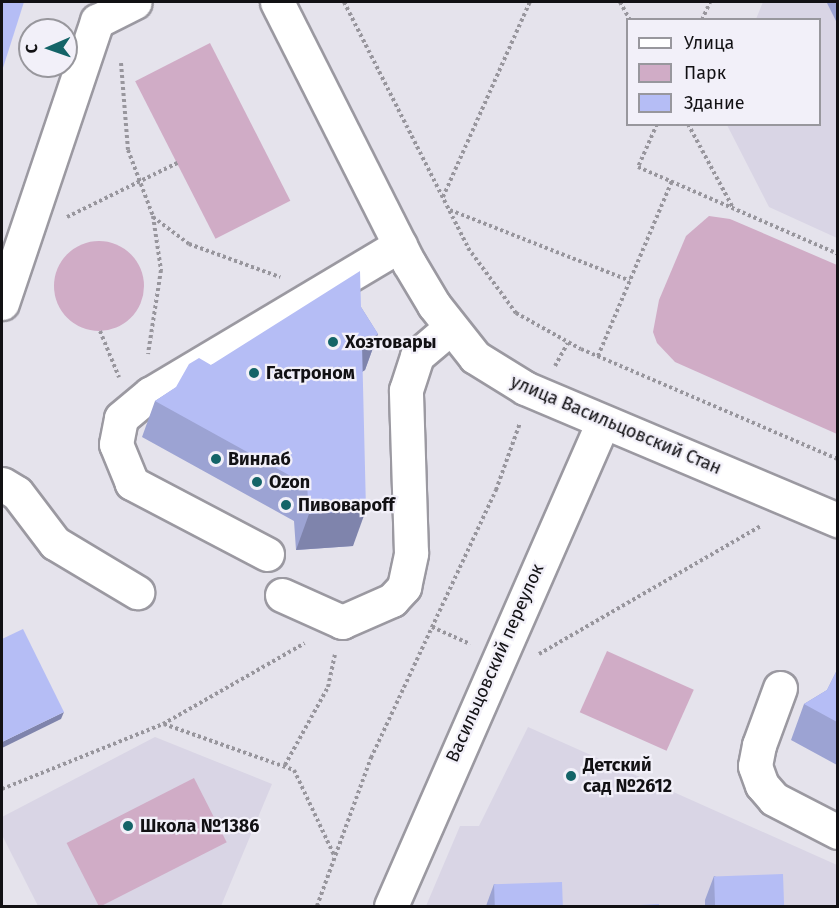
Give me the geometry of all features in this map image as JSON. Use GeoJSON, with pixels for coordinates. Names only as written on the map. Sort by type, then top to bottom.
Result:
{"type":"FeatureCollection","features":[{"type":"Feature","properties":{"kind":"street"},"geometry":{"type":"LineString","coordinates":[[2,303],[97,21],[135,2]]}},
{"type":"Feature","properties":{"kind":"street","name":"улица Васильцовский Стан"},"geometry":{"type":"LineString","coordinates":[[277,2],[400,245],[450,328],[493,371],[538,394],[837,520]]}},
{"type":"Feature","properties":{"kind":"street"},"geometry":{"type":"LineString","coordinates":[[267,554],[132,483],[116,444],[122,418],[136,406],[400,245]]}},
{"type":"Feature","properties":{"kind":"street"},"geometry":{"type":"LineString","coordinates":[[282,595],[342,622],[392,600],[404,587],[411,553],[404,422],[409,370],[417,356],[450,328]]}},
{"type":"Feature","properties":{"kind":"street","name":"Васильцовский переулок"},"geometry":{"type":"LineString","coordinates":[[391,906],[496,655],[603,422]]}},
{"type":"Feature","properties":{"kind":"street"},"geometry":{"type":"LineString","coordinates":[[2,484],[17,493],[55,543],[137,592]]}},
{"type":"Feature","properties":{"kind":"street"},"geometry":{"type":"LineString","coordinates":[[780,688],[759,745],[755,766],[762,785],[774,800],[837,832]]}},
{"type":"Feature","properties":{"kind":"path"},"geometry":{"type":"LineString","coordinates":[[344,2],[443,197],[497,293],[536,328],[837,459]]}},
{"type":"Feature","properties":{"kind":"path"},"geometry":{"type":"LineString","coordinates":[[443,197],[530,2]]}},
{"type":"Feature","properties":{"kind":"path"},"geometry":{"type":"LineString","coordinates":[[620,2],[629,18]]}},
{"type":"Feature","properties":{"kind":"path"},"geometry":{"type":"LineString","coordinates":[[703,18],[710,2]]}},
{"type":"Feature","properties":{"kind":"path"},"geometry":{"type":"LineString","coordinates":[[121,56],[123,117],[138,182],[153,216],[159,301],[136,406]]}},
{"type":"Feature","properties":{"kind":"path"},"geometry":{"type":"LineString","coordinates":[[656,126],[638,167],[837,254]]}},
{"type":"Feature","properties":{"kind":"path"},"geometry":{"type":"LineString","coordinates":[[689,126],[734,208]]}},
{"type":"Feature","properties":{"kind":"path"},"geometry":{"type":"LineString","coordinates":[[24,238],[177,163]]}},
{"type":"Feature","properties":{"kind":"path"},"geometry":{"type":"LineString","coordinates":[[597,356],[672,181]]}},
{"type":"Feature","properties":{"kind":"path"},"geometry":{"type":"LineString","coordinates":[[450,210],[630,281]]}},
{"type":"Feature","properties":{"kind":"path"},"geometry":{"type":"LineString","coordinates":[[153,216],[189,244],[226,261],[333,285]]}},
{"type":"Feature","properties":{"kind":"path"},"geometry":{"type":"LineString","coordinates":[[100,331],[136,406]]}},
{"type":"Feature","properties":{"kind":"path"},"geometry":{"type":"LineString","coordinates":[[318,906],[334,855],[371,758],[496,490],[518,425],[568,343]]}},
{"type":"Feature","properties":{"kind":"path"},"geometry":{"type":"LineString","coordinates":[[432,627],[519,665],[794,502]]}},
{"type":"Feature","properties":{"kind":"path"},"geometry":{"type":"LineString","coordinates":[[2,789],[163,723],[342,622]]}},
{"type":"Feature","properties":{"kind":"path"},"geometry":{"type":"LineString","coordinates":[[285,765],[328,687],[342,622]]}},
{"type":"Feature","properties":{"kind":"path"},"geometry":{"type":"LineString","coordinates":[[163,723],[285,765],[301,779],[334,855]]}},
{"type":"Feature","properties":{"kind":"shaded area"},"geometry":{"type":"Polygon","coordinates":[[[763,2],[837,2],[837,238],[769,207],[728,126],[821,126],[821,18],[756,18],[763,2]]]}},
{"type":"Feature","properties":{"kind":"shaded area","name":"Детский сад №2612"},"geometry":{"type":"Polygon","coordinates":[[[528,727],[837,865],[837,906],[426,906],[460,826],[479,826],[528,727]]]}},
{"type":"Feature","properties":{"kind":"shaded area","name":"Школа №1386"},"geometry":{"type":"Polygon","coordinates":[[[155,737],[272,784],[221,906],[38,906],[2,835],[2,817],[155,737]]]}},
{"type":"Feature","properties":{"kind":"green space"},"geometry":{"type":"Polygon","coordinates":[[[210,43],[290,201],[216,239],[135,81],[210,43]]]}},
{"type":"Feature","properties":{"kind":"green space"},"geometry":{"type":"Polygon","coordinates":[[[709,216],[730,219],[837,265],[837,434],[675,362],[657,343],[653,332],[659,300],[686,236],[709,216]]]}},
{"type":"Feature","properties":{"kind":"green space"},"geometry":{"type":"Polygon","coordinates":[[[99,241],[116,244],[131,254],[141,269],[144,286],[141,303],[131,318],[116,328],[99,331],[82,328],[67,318],[57,303],[54,286],[57,269],[67,254],[82,244],[99,241]]]}},
{"type":"Feature","properties":{"kind":"green space"},"geometry":{"type":"Polygon","coordinates":[[[607,651],[694,690],[667,751],[580,712],[607,651]]]}},
{"type":"Feature","properties":{"kind":"green space"},"geometry":{"type":"Polygon","coordinates":[[[194,778],[227,842],[101,906],[99,906],[67,843],[194,778]]]}},
{"type":"Feature","properties":{"kind":"building"},"geometry":{"type":"Polygon","coordinates":[[[2,2],[24,2],[18,18],[2,71],[2,2]]]}},
{"type":"Feature","properties":{"kind":"building"},"geometry":{"type":"Polygon","coordinates":[[[360,271],[361,307],[378,334],[362,344],[366,510],[309,514],[307,485],[155,401],[176,387],[189,364],[199,358],[211,365],[360,271]]]}},
{"type":"Feature","properties":{"kind":"building"},"geometry":{"type":"Polygon","coordinates":[[[23,629],[64,712],[2,742],[2,639],[23,629]]]}},
{"type":"Feature","properties":{"kind":"building"},"geometry":{"type":"Polygon","coordinates":[[[837,670],[837,722],[804,704],[827,690],[837,670]]]}},
{"type":"Feature","properties":{"kind":"building"},"geometry":{"type":"Polygon","coordinates":[[[783,874],[784,906],[715,906],[714,876],[783,874]]]}},
{"type":"Feature","properties":{"kind":"building"},"geometry":{"type":"Polygon","coordinates":[[[562,882],[563,906],[495,906],[494,884],[562,882]]]}},
{"type":"Feature","properties":{"kind":"building"},"geometry":{"type":"Polygon","coordinates":[[[659,904],[659,906],[622,906],[659,904]]]}},
{"type":"Feature","properties":{"kind":"place","name":"Хозтовары"},"geometry":{"type":"Point","coordinates":[333,342]}},
{"type":"Feature","properties":{"kind":"place","name":"Гастроном"},"geometry":{"type":"Point","coordinates":[254,373]}},
{"type":"Feature","properties":{"kind":"place","name":"Винлаб"},"geometry":{"type":"Point","coordinates":[216,459]}},
{"type":"Feature","properties":{"kind":"place","name":"Ozon"},"geometry":{"type":"Point","coordinates":[257,482]}},
{"type":"Feature","properties":{"kind":"place","name":"Пивовароff"},"geometry":{"type":"Point","coordinates":[286,505]}},
{"type":"Feature","properties":{"kind":"place","name":"Детский сад №2612"},"geometry":{"type":"Point","coordinates":[571,776]}},
{"type":"Feature","properties":{"kind":"place","name":"Школа №1386"},"geometry":{"type":"Point","coordinates":[128,826]}}]}
